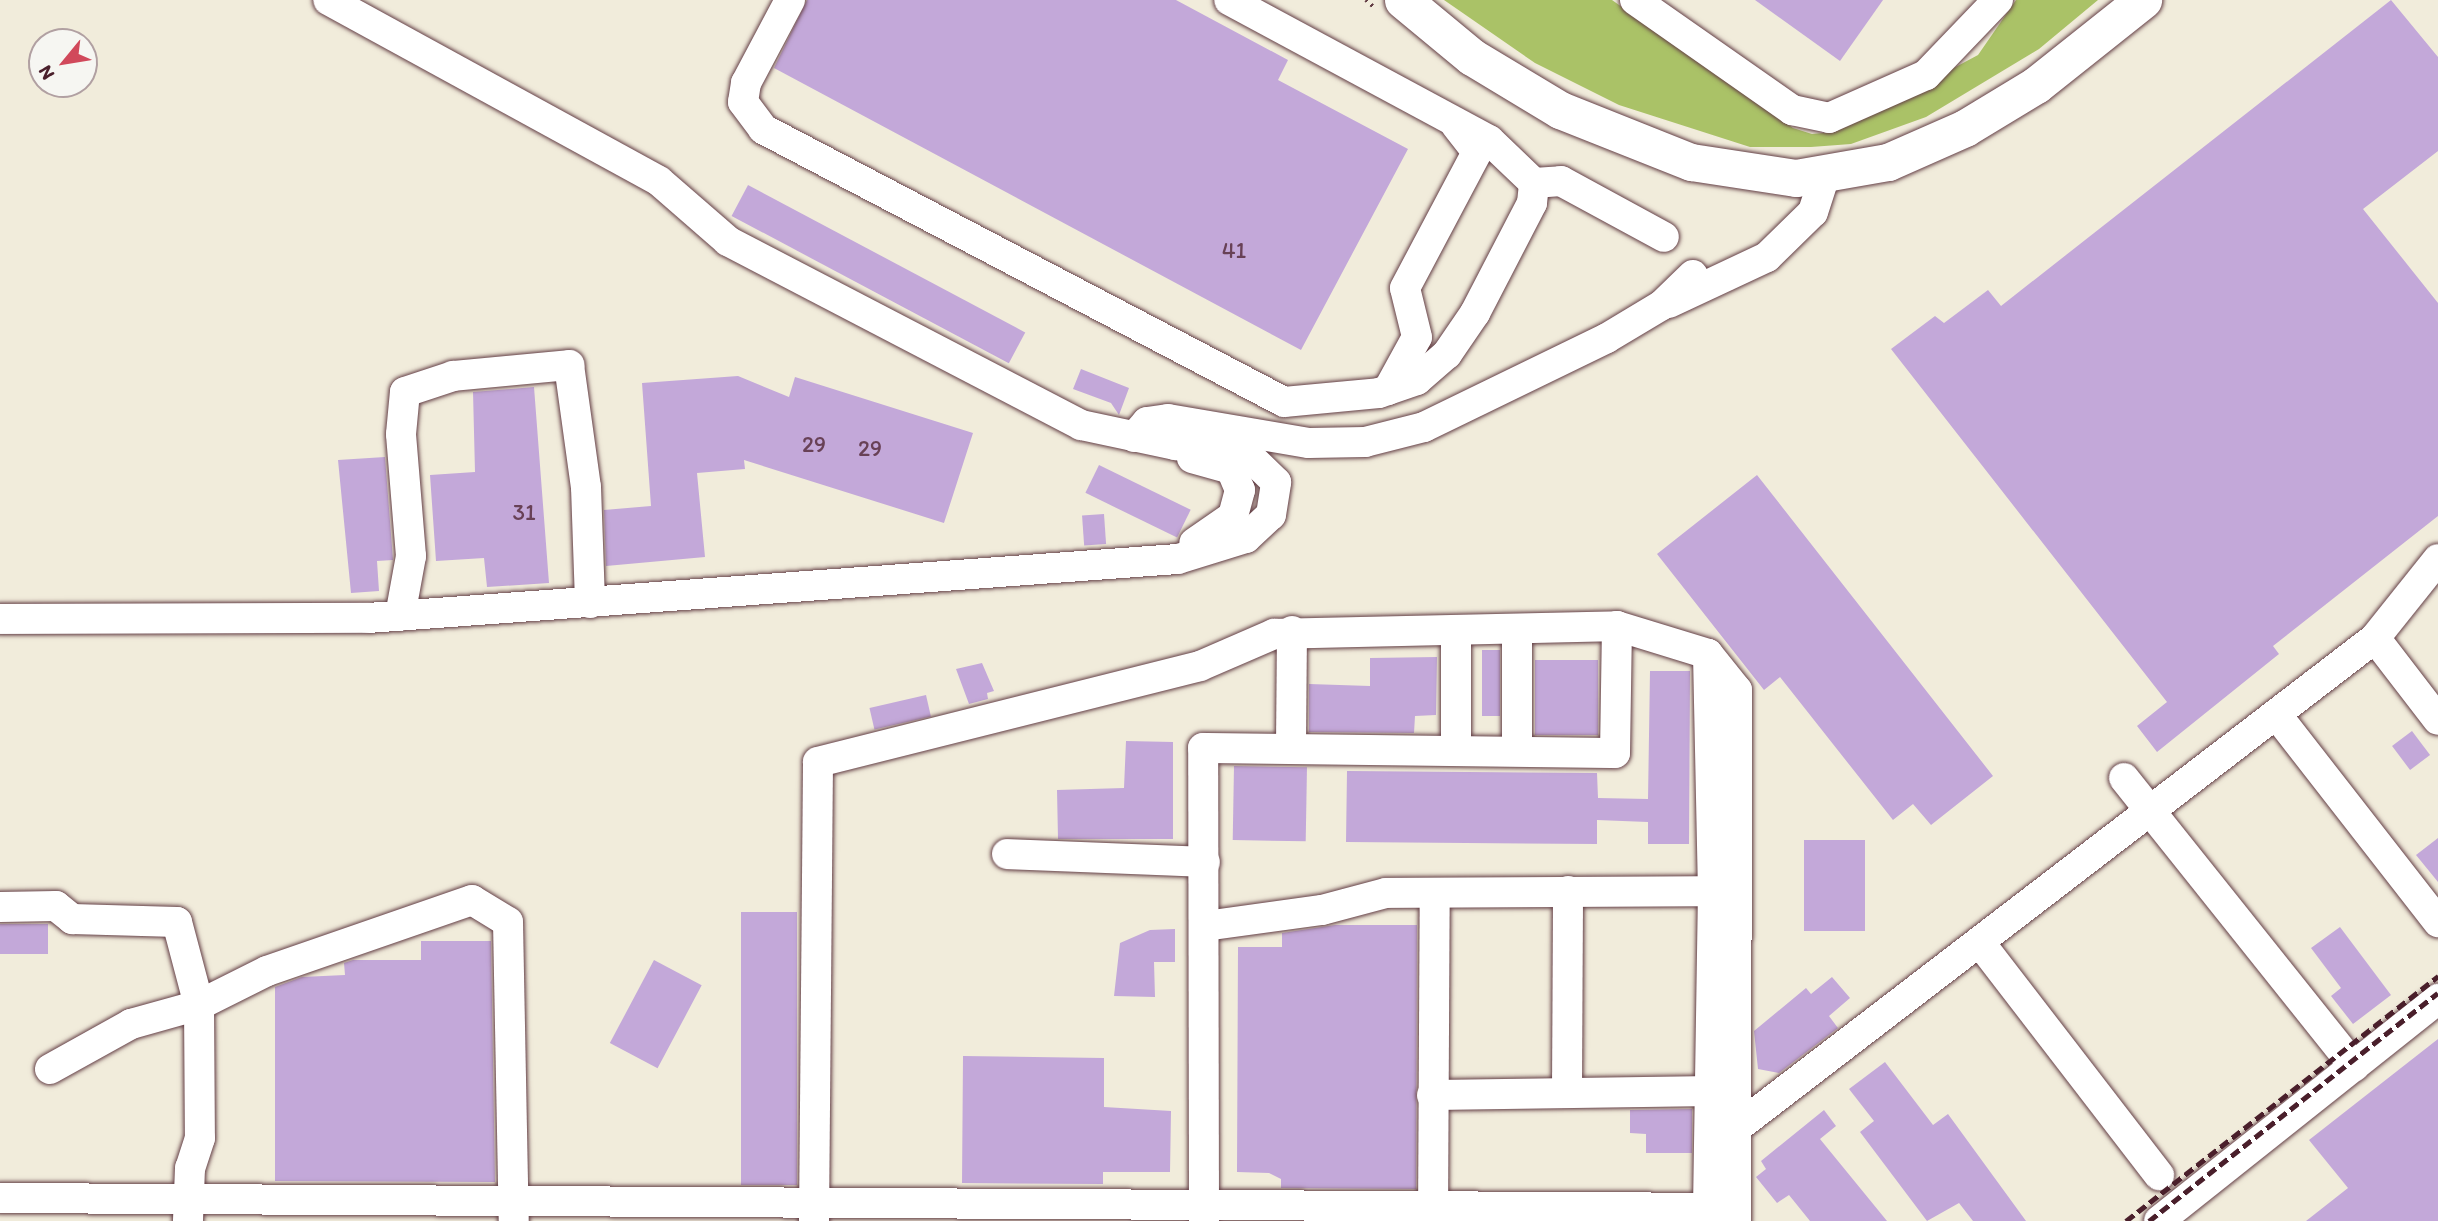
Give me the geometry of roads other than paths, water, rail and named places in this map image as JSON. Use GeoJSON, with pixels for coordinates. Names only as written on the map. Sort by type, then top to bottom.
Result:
{"type":"FeatureCollection","features":[{"type":"Feature","properties":{"kind":"main road"},"geometry":{"type":"LineString","coordinates":[[1403,0],[1521,88],[1636,143],[1744,174],[1825,175],[1888,162],[1974,123],[2046,78],[2143,0]]}},
{"type":"Feature","properties":{"kind":"lane"},"geometry":{"type":"LineString","coordinates":[[0,618],[236,622],[400,616],[1164,559],[1217,532],[1233,516],[1240,491],[1231,469],[1175,446],[1082,425],[728,241],[659,181],[328,0]]}},
{"type":"Feature","properties":{"kind":"lane"},"geometry":{"type":"LineString","coordinates":[[790,0],[746,83],[743,102],[763,129],[1284,401],[1388,390],[1417,380],[1447,354],[1515,240],[1534,183]]}},
{"type":"Feature","properties":{"kind":"lane"},"geometry":{"type":"LineString","coordinates":[[1229,0],[1489,140],[1534,183],[1561,181],[1664,237]]}},
{"type":"Feature","properties":{"kind":"lane"},"geometry":{"type":"LineString","coordinates":[[1635,0],[1792,110],[1829,118],[1926,75],[1998,0]]}},
{"type":"Feature","properties":{"kind":"lane"},"geometry":{"type":"LineString","coordinates":[[1388,390],[1417,337],[1405,288],[1477,152],[1449,117]]}},
{"type":"Feature","properties":{"kind":"lane"},"geometry":{"type":"LineString","coordinates":[[1662,305],[1689,298],[1767,257],[1813,212],[1825,175]]}},
{"type":"Feature","properties":{"kind":"lane"},"geometry":{"type":"LineString","coordinates":[[1134,437],[1147,422],[1168,419],[1309,443],[1400,433],[1596,343],[1662,305],[1693,275]]}},
{"type":"Feature","properties":{"kind":"lane"},"geometry":{"type":"LineString","coordinates":[[400,616],[411,556],[401,434],[405,393],[453,376],[569,365],[586,487],[590,603]]}},
{"type":"Feature","properties":{"kind":"lane"},"geometry":{"type":"LineString","coordinates":[[1735,1129],[1981,944],[2375,638],[2438,559]]}},
{"type":"Feature","properties":{"kind":"lane"},"geometry":{"type":"LineString","coordinates":[[1204,1213],[1203,748],[1292,745],[1615,753],[1617,625]]}},
{"type":"Feature","properties":{"kind":"lane"},"geometry":{"type":"LineString","coordinates":[[813,1212],[818,762],[1200,666],[1292,631],[1456,632],[1617,625],[1708,654],[1737,690],[1724,891],[1722,1215]]}},
{"type":"Feature","properties":{"kind":"lane"},"geometry":{"type":"LineString","coordinates":[[1517,630],[1517,750]]}},
{"type":"Feature","properties":{"kind":"lane"},"geometry":{"type":"LineString","coordinates":[[1292,631],[1292,745]]}},
{"type":"Feature","properties":{"kind":"lane"},"geometry":{"type":"LineString","coordinates":[[1456,632],[1456,750]]}},
{"type":"Feature","properties":{"kind":"lane"},"geometry":{"type":"LineString","coordinates":[[2375,638],[2438,720]]}},
{"type":"Feature","properties":{"kind":"lane"},"geometry":{"type":"LineString","coordinates":[[2276,714],[2438,922]]}},
{"type":"Feature","properties":{"kind":"lane"},"geometry":{"type":"LineString","coordinates":[[2124,778],[2354,1066]]}},
{"type":"Feature","properties":{"kind":"lane"},"geometry":{"type":"LineString","coordinates":[[1007,854],[1205,863]]}},
{"type":"Feature","properties":{"kind":"lane"},"geometry":{"type":"LineString","coordinates":[[1567,1092],[1568,891]]}},
{"type":"Feature","properties":{"kind":"lane"},"geometry":{"type":"LineString","coordinates":[[1205,926],[1322,910],[1386,893],[1724,891]]}},
{"type":"Feature","properties":{"kind":"lane"},"geometry":{"type":"LineString","coordinates":[[1433,1214],[1435,892]]}},
{"type":"Feature","properties":{"kind":"lane"},"geometry":{"type":"LineString","coordinates":[[50,1069],[131,1024],[199,1005],[267,971],[472,900],[508,922],[514,1212]]}},
{"type":"Feature","properties":{"kind":"lane"},"geometry":{"type":"LineString","coordinates":[[0,907],[56,906],[72,919],[177,922],[199,1005],[200,1138],[188,1211]]}},
{"type":"Feature","properties":{"kind":"lane"},"geometry":{"type":"LineString","coordinates":[[1981,944],[2159,1175]]}},
{"type":"Feature","properties":{"kind":"lane"},"geometry":{"type":"LineString","coordinates":[[2159,1221],[2438,999]]}},
{"type":"Feature","properties":{"kind":"lane"},"geometry":{"type":"LineString","coordinates":[[1432,1095],[1724,1090]]}},
{"type":"Feature","properties":{"kind":"lane"},"geometry":{"type":"LineString","coordinates":[[1722,1215],[1735,1129],[1724,1090]]}},
{"type":"Feature","properties":{"kind":"lane"},"geometry":{"type":"LineString","coordinates":[[0,1198],[188,1211],[1722,1215]]}},
{"type":"Feature","properties":{"kind":"railway"},"geometry":{"type":"LineString","coordinates":[[2126,1221],[2438,976]]}},
{"type":"Feature","properties":{"kind":"railway"},"geometry":{"type":"LineString","coordinates":[[2149,1221],[2438,993]]}}]}
